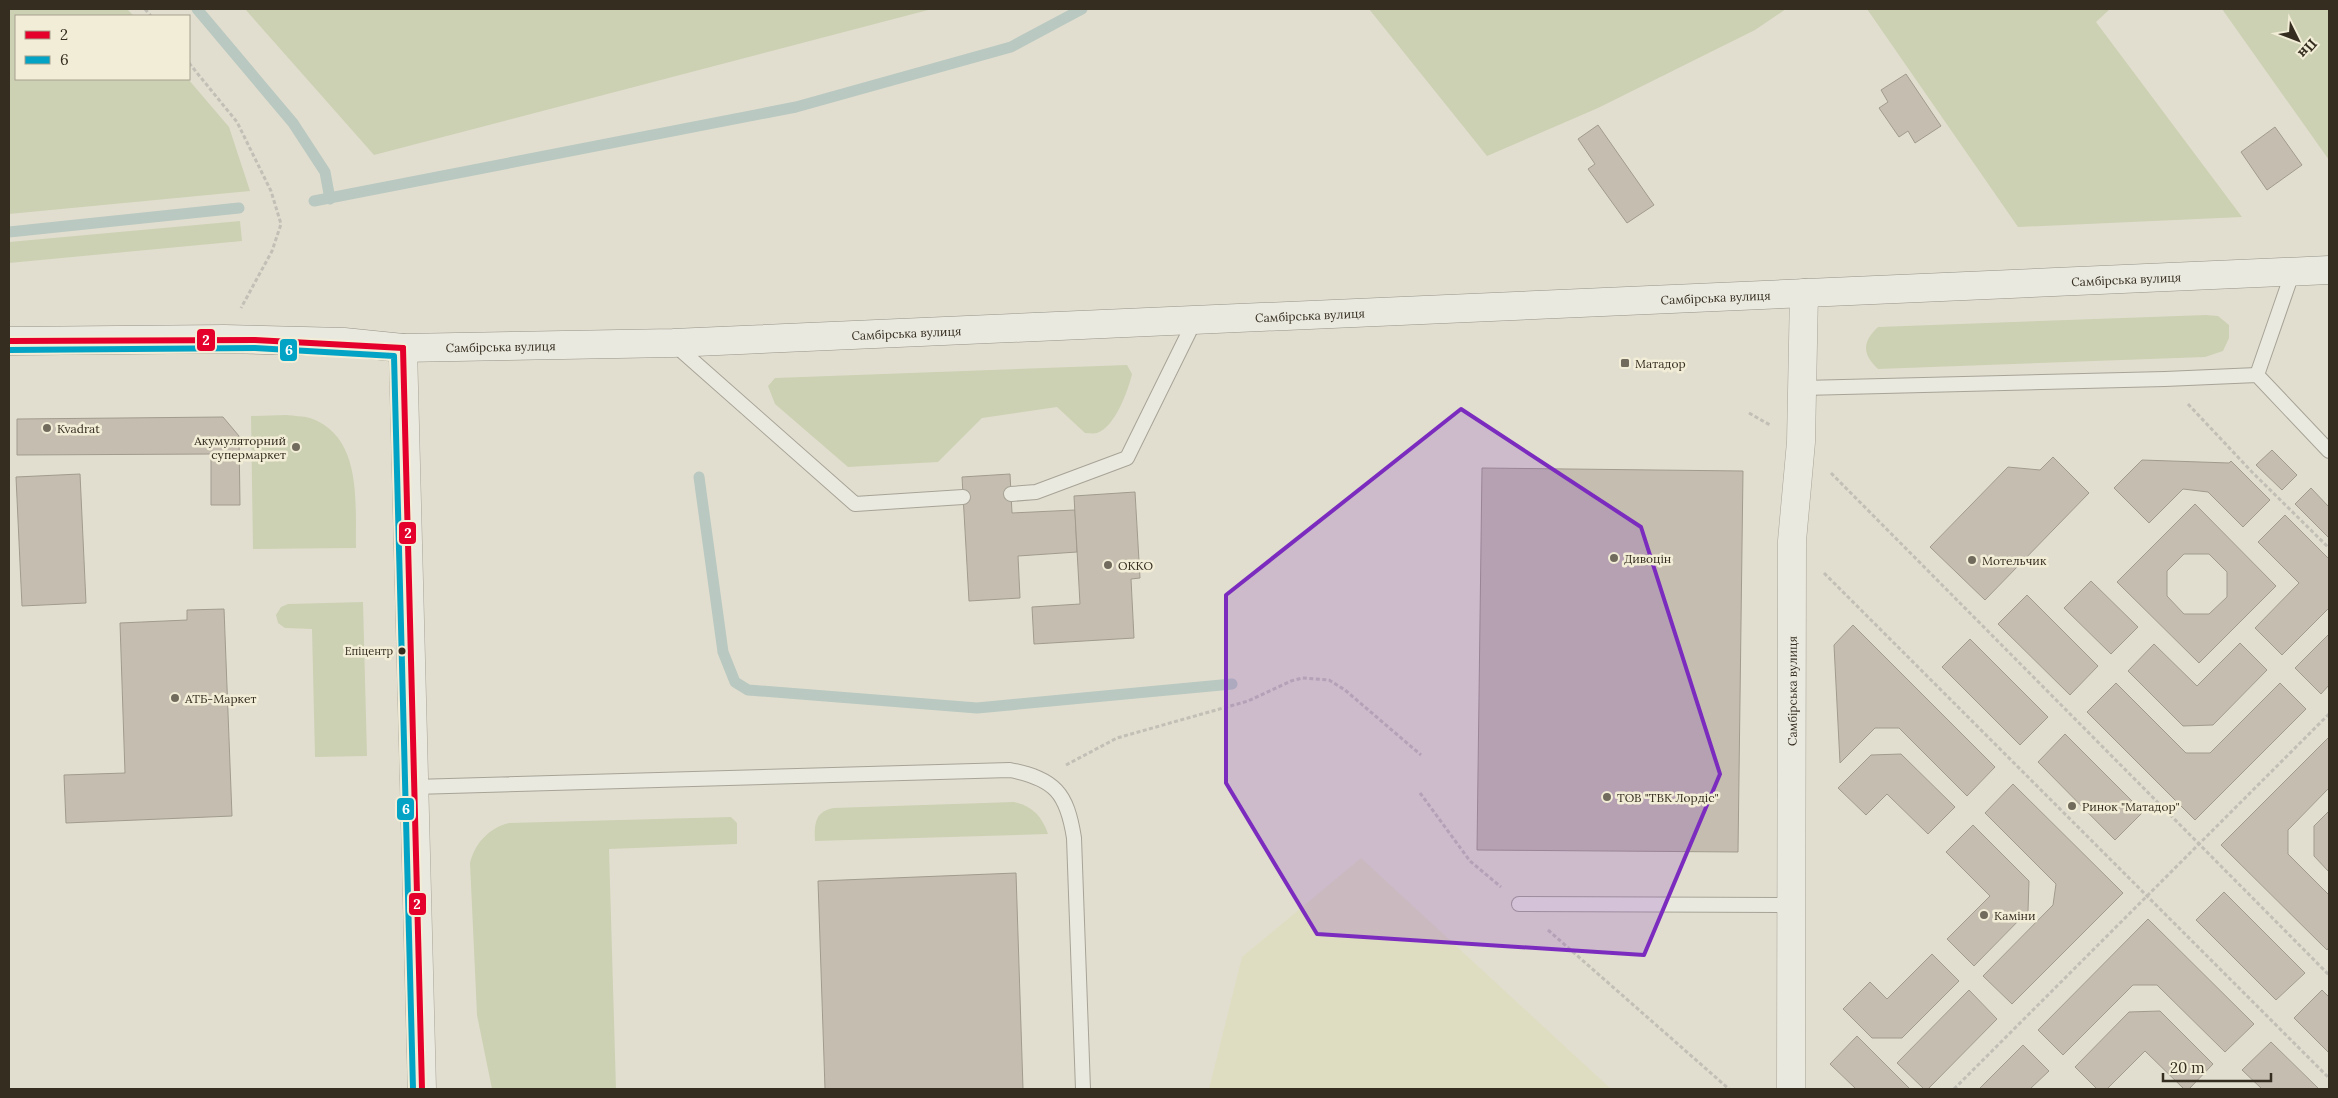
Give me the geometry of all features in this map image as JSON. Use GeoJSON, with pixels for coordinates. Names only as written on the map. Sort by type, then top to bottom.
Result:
{"type":"FeatureCollection","features":[{"type":"Feature","properties":{"kind":"main road","name":"Самбірська вулиця"},"geometry":{"type":"LineString","coordinates":[[9,341],[224,339],[344,342],[403,348],[673,343],[2329,270]]}},
{"type":"Feature","properties":{"kind":"main road","name":"Самбірська вулиця"},"geometry":{"type":"LineString","coordinates":[[1791,1089],[1792,541],[1801,442],[1804,293]]}},
{"type":"Feature","properties":{"kind":"main road"},"geometry":{"type":"LineString","coordinates":[[403,348],[422,1089]]}},
{"type":"Feature","properties":{"kind":"lane"},"geometry":{"type":"LineString","coordinates":[[2257,375],[2293,271]]}},
{"type":"Feature","properties":{"kind":"lane"},"geometry":{"type":"LineString","coordinates":[[1011,494],[1036,492],[1127,458],[1195,320]]}},
{"type":"Feature","properties":{"kind":"lane"},"geometry":{"type":"LineString","coordinates":[[673,343],[855,504],[963,498]]}},
{"type":"Feature","properties":{"kind":"lane"},"geometry":{"type":"LineString","coordinates":[[1803,388],[2257,375],[2329,451]]}},
{"type":"Feature","properties":{"kind":"lane"},"geometry":{"type":"LineString","coordinates":[[414,787],[1010,770],[1035,775],[1052,785],[1071,815],[1074,838],[1083,1089]]}},
{"type":"Feature","properties":{"kind":"lane"},"geometry":{"type":"LineString","coordinates":[[1519,904],[1791,905]]}},
{"type":"Feature","properties":{"kind":"path"},"geometry":{"type":"LineString","coordinates":[[190,64],[237,122],[271,191],[282,224],[272,251],[224,339]]}},
{"type":"Feature","properties":{"kind":"path"},"geometry":{"type":"LineString","coordinates":[[2165,379],[2251,471],[2329,548]]}},
{"type":"Feature","properties":{"kind":"path"},"geometry":{"type":"LineString","coordinates":[[1749,413],[1801,442],[2329,974]]}},
{"type":"Feature","properties":{"kind":"path"},"geometry":{"type":"LineString","coordinates":[[1792,541],[2329,1078]]}},
{"type":"Feature","properties":{"kind":"path"},"geometry":{"type":"LineString","coordinates":[[1035,775],[1060,768],[1098,746],[1117,738],[1254,699],[1291,681],[1317,678],[1329,680],[1345,690],[1420,755]]}},
{"type":"Feature","properties":{"kind":"path"},"geometry":{"type":"LineString","coordinates":[[1954,1089],[2329,714]]}},
{"type":"Feature","properties":{"kind":"path"},"geometry":{"type":"LineString","coordinates":[[1420,793],[1470,861],[1729,1089]]}},
{"type":"Feature","properties":{"kind":"highlighted area"},"geometry":{"type":"Polygon","coordinates":[[[1461,409],[1641,527],[1720,774],[1644,955],[1317,934],[1226,783],[1226,595],[1461,409]]]}},
{"type":"Feature","properties":{"kind":"shaded area"},"geometry":{"type":"Polygon","coordinates":[[[1361,858],[1611,1089],[1209,1089],[1242,957],[1361,858]]]}},
{"type":"Feature","properties":{"kind":"green space"},"geometry":{"type":"Polygon","coordinates":[[[9,9],[127,9],[133,15],[15,15],[15,80],[189,80],[229,127],[250,191],[9,214],[9,9]]]}},
{"type":"Feature","properties":{"kind":"green space"},"geometry":{"type":"Polygon","coordinates":[[[245,9],[932,9],[374,155],[245,9]]]}},
{"type":"Feature","properties":{"kind":"green space"},"geometry":{"type":"Polygon","coordinates":[[[1369,9],[1786,9],[1755,30],[1598,108],[1487,156],[1369,9]]]}},
{"type":"Feature","properties":{"kind":"green space"},"geometry":{"type":"Polygon","coordinates":[[[1867,9],[2110,9],[2096,22],[2242,217],[2018,227],[1867,9]]]}},
{"type":"Feature","properties":{"kind":"green space"},"geometry":{"type":"Polygon","coordinates":[[[2222,9],[2329,9],[2329,160],[2222,9]]]}},
{"type":"Feature","properties":{"kind":"green space"},"geometry":{"type":"Polygon","coordinates":[[[240,221],[242,241],[9,263],[9,242],[240,221]]]}},
{"type":"Feature","properties":{"kind":"green space"},"geometry":{"type":"Polygon","coordinates":[[[2218,316],[2229,325],[2229,338],[2223,351],[2205,357],[1878,369],[1869,358],[1866,348],[1869,338],[1878,327],[2218,316]]]}},
{"type":"Feature","properties":{"kind":"green space"},"geometry":{"type":"Polygon","coordinates":[[[1127,365],[1132,374],[1124,399],[1110,424],[1097,433],[1085,433],[1057,407],[982,418],[938,462],[848,467],[775,404],[768,386],[775,378],[1127,365]]]}},
{"type":"Feature","properties":{"kind":"green space"},"geometry":{"type":"Polygon","coordinates":[[[286,415],[310,418],[327,427],[339,440],[348,455],[355,492],[356,548],[253,549],[251,416],[286,415]]]}},
{"type":"Feature","properties":{"kind":"green space"},"geometry":{"type":"Polygon","coordinates":[[[363,602],[367,756],[315,757],[312,629],[285,628],[278,623],[276,615],[281,607],[288,604],[363,602]]]}},
{"type":"Feature","properties":{"kind":"green space"},"geometry":{"type":"Polygon","coordinates":[[[1014,802],[1026,806],[1036,813],[1043,822],[1048,834],[815,841],[815,829],[819,816],[822,812],[833,808],[1014,802]]]}},
{"type":"Feature","properties":{"kind":"green space"},"geometry":{"type":"Polygon","coordinates":[[[731,817],[737,823],[737,844],[609,849],[616,1089],[492,1089],[477,1015],[470,863],[475,849],[484,837],[502,825],[509,823],[731,817]]]}},
{"type":"Feature","properties":{"kind":"building"},"geometry":{"type":"Polygon","coordinates":[[[1906,74],[1941,126],[1915,143],[1908,131],[1899,137],[1879,108],[1888,102],[1881,90],[1906,74]]]}},
{"type":"Feature","properties":{"kind":"building"},"geometry":{"type":"Polygon","coordinates":[[[1598,125],[1654,205],[1627,223],[1588,169],[1595,164],[1578,139],[1598,125]]]}},
{"type":"Feature","properties":{"kind":"building"},"geometry":{"type":"Polygon","coordinates":[[[2275,127],[2302,165],[2267,190],[2241,152],[2275,127]]]}},
{"type":"Feature","properties":{"kind":"building"},"geometry":{"type":"Polygon","coordinates":[[[223,417],[239,436],[240,505],[211,505],[211,454],[17,455],[17,419],[223,417]]]}},
{"type":"Feature","properties":{"kind":"building"},"geometry":{"type":"Polygon","coordinates":[[[2272,450],[2297,475],[2282,490],[2256,465],[2272,450]]]}},
{"type":"Feature","properties":{"kind":"building"},"geometry":{"type":"Polygon","coordinates":[[[2053,457],[2089,493],[1985,600],[1930,547],[2008,467],[2040,470],[2053,457]]]}},
{"type":"Feature","properties":{"kind":"building"},"geometry":{"type":"Polygon","coordinates":[[[2142,460],[2229,463],[2231,461],[2270,500],[2243,527],[2208,492],[2183,489],[2149,523],[2114,488],[2142,460]]]}},
{"type":"Feature","properties":{"kind":"building"},"geometry":{"type":"Polygon","coordinates":[[[1482,468],[1743,471],[1738,852],[1477,850],[1482,468]]]}},
{"type":"Feature","properties":{"kind":"building"},"geometry":{"type":"Polygon","coordinates":[[[80,474],[86,603],[22,606],[16,477],[80,474]]]}},
{"type":"Feature","properties":{"kind":"building"},"geometry":{"type":"Polygon","coordinates":[[[1010,474],[1012,513],[1075,510],[1077,552],[1018,556],[1020,598],[969,601],[962,477],[1010,474]]]}},
{"type":"Feature","properties":{"kind":"building"},"geometry":{"type":"Polygon","coordinates":[[[2311,488],[2329,507],[2329,538],[2295,504],[2311,488]]]}},
{"type":"Feature","properties":{"kind":"building","name":"ОККО"},"geometry":{"type":"Polygon","coordinates":[[[1135,492],[1140,578],[1131,579],[1134,638],[1034,644],[1032,607],[1080,604],[1074,496],[1135,492]]]}},
{"type":"Feature","properties":{"kind":"building"},"geometry":{"type":"Polygon","coordinates":[[[2195,504],[2276,586],[2199,663],[2117,582],[2195,504]],[[2184,554],[2167,571],[2167,596],[2184,614],[2209,614],[2227,597],[2227,572],[2209,554],[2184,554]]]}},
{"type":"Feature","properties":{"kind":"building"},"geometry":{"type":"Polygon","coordinates":[[[2285,515],[2329,559],[2329,608],[2282,655],[2255,628],[2299,583],[2258,542],[2285,515]]]}},
{"type":"Feature","properties":{"kind":"building"},"geometry":{"type":"Polygon","coordinates":[[[2091,581],[2138,627],[2111,654],[2064,608],[2091,581]]]}},
{"type":"Feature","properties":{"kind":"building"},"geometry":{"type":"Polygon","coordinates":[[[2027,595],[2098,666],[2070,695],[1998,624],[2027,595]]]}},
{"type":"Feature","properties":{"kind":"building","name":"АТБ-Маркет"},"geometry":{"type":"Polygon","coordinates":[[[224,609],[232,816],[66,823],[64,775],[125,773],[120,623],[187,620],[187,610],[224,609]]]}},
{"type":"Feature","properties":{"kind":"building"},"geometry":{"type":"Polygon","coordinates":[[[1853,625],[1995,767],[1967,796],[1899,728],[1875,728],[1840,763],[1834,645],[1853,625]]]}},
{"type":"Feature","properties":{"kind":"building"},"geometry":{"type":"Polygon","coordinates":[[[2329,634],[2329,685],[2321,694],[2295,668],[2329,634]]]}},
{"type":"Feature","properties":{"kind":"building"},"geometry":{"type":"Polygon","coordinates":[[[1970,639],[2048,717],[2020,745],[1942,667],[1970,639]]]}},
{"type":"Feature","properties":{"kind":"building"},"geometry":{"type":"Polygon","coordinates":[[[2240,643],[2267,670],[2213,725],[2183,726],[2128,671],[2154,644],[2197,686],[2240,643]]]}},
{"type":"Feature","properties":{"kind":"building"},"geometry":{"type":"Polygon","coordinates":[[[2116,683],[2186,753],[2210,753],[2280,683],[2306,709],[2195,820],[2087,712],[2116,683]]]}},
{"type":"Feature","properties":{"kind":"building"},"geometry":{"type":"Polygon","coordinates":[[[2065,734],[2143,812],[2115,840],[2038,762],[2065,734]]]}},
{"type":"Feature","properties":{"kind":"building"},"geometry":{"type":"Polygon","coordinates":[[[2329,737],[2329,788],[2288,830],[2288,854],[2329,895],[2329,947],[2327,950],[2221,845],[2329,737]]]}},
{"type":"Feature","properties":{"kind":"building"},"geometry":{"type":"Polygon","coordinates":[[[1901,754],[1955,807],[1928,834],[1887,794],[1866,815],[1838,788],[1871,755],[1901,754]]]}},
{"type":"Feature","properties":{"kind":"building"},"geometry":{"type":"Polygon","coordinates":[[[2013,784],[2123,893],[2012,1004],[1983,976],[2053,905],[2056,884],[1985,813],[2013,784]]]}},
{"type":"Feature","properties":{"kind":"building"},"geometry":{"type":"Polygon","coordinates":[[[2329,811],[2329,872],[2314,856],[2314,826],[2329,811]]]}},
{"type":"Feature","properties":{"kind":"building"},"geometry":{"type":"Polygon","coordinates":[[[1973,825],[2029,881],[2028,911],[1974,966],[1947,939],[1990,896],[1946,852],[1973,825]]]}},
{"type":"Feature","properties":{"kind":"building"},"geometry":{"type":"Polygon","coordinates":[[[1016,873],[1023,1089],[825,1089],[818,881],[1016,873]]]}},
{"type":"Feature","properties":{"kind":"building"},"geometry":{"type":"Polygon","coordinates":[[[2224,892],[2305,973],[2276,1000],[2196,920],[2224,892]]]}},
{"type":"Feature","properties":{"kind":"building"},"geometry":{"type":"Polygon","coordinates":[[[2148,919],[2254,1024],[2225,1052],[2157,985],[2133,985],[2063,1055],[2038,1030],[2148,919]]]}},
{"type":"Feature","properties":{"kind":"building"},"geometry":{"type":"Polygon","coordinates":[[[1932,954],[1959,981],[1902,1038],[1872,1038],[1843,1009],[1870,982],[1887,999],[1932,954]]]}},
{"type":"Feature","properties":{"kind":"building"},"geometry":{"type":"Polygon","coordinates":[[[1969,990],[1997,1019],[1928,1089],[1924,1089],[1897,1063],[1969,990]]]}},
{"type":"Feature","properties":{"kind":"building"},"geometry":{"type":"Polygon","coordinates":[[[2322,990],[2329,997],[2329,1053],[2294,1018],[2322,990]]]}},
{"type":"Feature","properties":{"kind":"building"},"geometry":{"type":"Polygon","coordinates":[[[2160,1011],[2213,1064],[2189,1089],[2184,1089],[2145,1051],[2107,1089],[2097,1089],[2075,1067],[2129,1012],[2160,1011]]]}},
{"type":"Feature","properties":{"kind":"building"},"geometry":{"type":"Polygon","coordinates":[[[1857,1036],[1910,1089],[1856,1089],[1830,1064],[1857,1036]]]}},
{"type":"Feature","properties":{"kind":"building"},"geometry":{"type":"Polygon","coordinates":[[[2271,1042],[2319,1089],[2262,1089],[2242,1070],[2271,1042]]]}},
{"type":"Feature","properties":{"kind":"building"},"geometry":{"type":"Polygon","coordinates":[[[2023,1045],[2049,1071],[2030,1089],[1979,1089],[2023,1045]]]}},
{"type":"Feature","properties":{"kind":"waterway"},"geometry":{"type":"LineString","coordinates":[[197,9],[293,123],[325,172],[330,199]]}},
{"type":"Feature","properties":{"kind":"waterway"},"geometry":{"type":"LineString","coordinates":[[314,201],[796,107],[1011,47],[1082,9]]}},
{"type":"Feature","properties":{"kind":"waterway"},"geometry":{"type":"LineString","coordinates":[[9,232],[239,208]]}},
{"type":"Feature","properties":{"kind":"waterway"},"geometry":{"type":"LineString","coordinates":[[699,477],[723,652],[735,682],[748,690],[977,708],[1232,684]]}},
{"type":"Feature","properties":{"kind":"transit line","name":"2"},"geometry":{"type":"LineString","coordinates":[[9,341],[255,340],[403,348]]}},
{"type":"Feature","properties":{"kind":"transit line","name":"6"},"geometry":{"type":"LineString","coordinates":[[9,350],[255,348],[394,356],[413,1089]]}},
{"type":"Feature","properties":{"kind":"transit line","name":"2"},"geometry":{"type":"LineString","coordinates":[[403,348],[422,1089]]}},
{"type":"Feature","properties":{"kind":"place","name":"Матадор"},"geometry":{"type":"Point","coordinates":[1625,363]}},
{"type":"Feature","properties":{"kind":"place","name":"Kvadrat"},"geometry":{"type":"Point","coordinates":[47,428]}},
{"type":"Feature","properties":{"kind":"place","name":"Акумуляторний супермаркет"},"geometry":{"type":"Point","coordinates":[296,447]}},
{"type":"Feature","properties":{"kind":"place","name":"Дивоцін"},"geometry":{"type":"Point","coordinates":[1614,558]}},
{"type":"Feature","properties":{"kind":"place","name":"Мотельчик"},"geometry":{"type":"Point","coordinates":[1972,560]}},
{"type":"Feature","properties":{"kind":"place","name":"ОККО"},"geometry":{"type":"Point","coordinates":[1108,565]}},
{"type":"Feature","properties":{"kind":"place","name":"Епіцентр"},"geometry":{"type":"Point","coordinates":[402,651]}},
{"type":"Feature","properties":{"kind":"place","name":"АТБ-Маркет"},"geometry":{"type":"Point","coordinates":[175,698]}},
{"type":"Feature","properties":{"kind":"place","name":"ТОВ \"ТВК Лордіс\""},"geometry":{"type":"Point","coordinates":[1607,797]}},
{"type":"Feature","properties":{"kind":"place","name":"Ринок \"Матадор\""},"geometry":{"type":"Point","coordinates":[2072,806]}},
{"type":"Feature","properties":{"kind":"place","name":"Каміни"},"geometry":{"type":"Point","coordinates":[1984,915]}}]}
